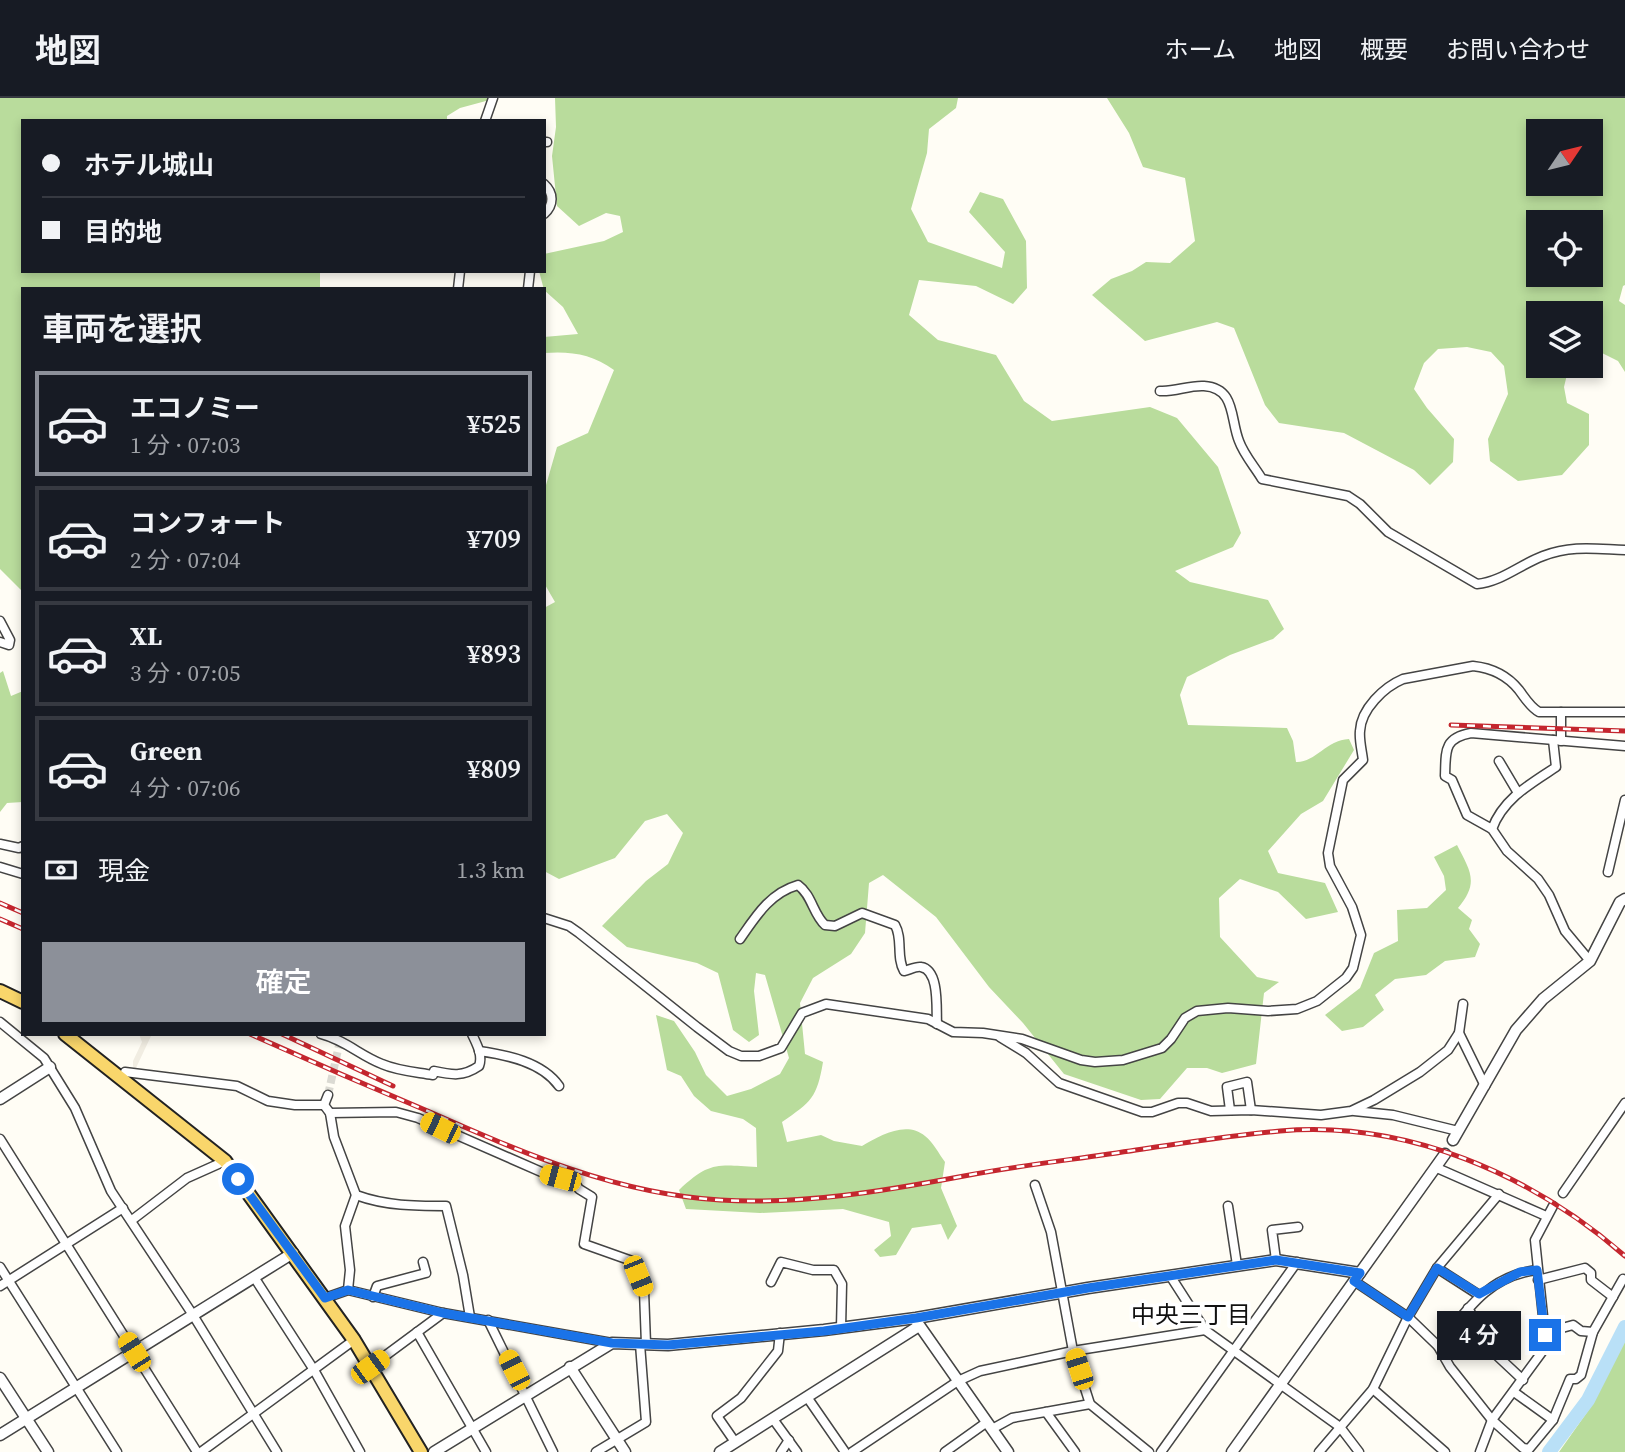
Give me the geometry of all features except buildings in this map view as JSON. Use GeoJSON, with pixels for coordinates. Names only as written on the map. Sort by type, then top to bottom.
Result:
{"type":"FeatureCollection","features":[{"type":"Feature","properties":{"kind":"main road"},"geometry":{"type":"LineString","coordinates":[[0,991],[21,1001]]}},
{"type":"Feature","properties":{"kind":"main road"},"geometry":{"type":"LineString","coordinates":[[68,1036],[225,1161],[354,1340],[421,1452]]}},
{"type":"Feature","properties":{"kind":"street"},"geometry":{"type":"LineString","coordinates":[[486,119],[493,98]]}},
{"type":"Feature","properties":{"kind":"street"},"geometry":{"type":"LineString","coordinates":[[546,187],[552,200],[546,212]]}},
{"type":"Feature","properties":{"kind":"street"},"geometry":{"type":"LineString","coordinates":[[1160,391],[1202,386],[1224,393],[1230,400],[1239,442],[1262,480],[1348,496],[1388,532],[1478,584],[1489,583],[1543,556],[1575,547],[1625,550]]}},
{"type":"Feature","properties":{"kind":"street"},"geometry":{"type":"LineString","coordinates":[[0,621],[10,640],[9,645],[0,642]]}},
{"type":"Feature","properties":{"kind":"street"},"geometry":{"type":"LineString","coordinates":[[546,919],[569,926],[579,933],[729,1051],[741,1056],[759,1056],[781,1048],[802,1013],[821,1005],[928,1019],[953,1032],[1022,1039],[1081,1060],[1123,1060],[1162,1048],[1185,1018],[1197,1011],[1228,1008],[1268,1011],[1287,1009],[1317,1001],[1346,978],[1353,968],[1361,935],[1352,906],[1330,866],[1328,853],[1343,780],[1363,760],[1360,730],[1363,719],[1372,703],[1394,683],[1473,666],[1500,673],[1515,686],[1534,710],[1539,712],[1625,712]]}},
{"type":"Feature","properties":{"kind":"street"},"geometry":{"type":"LineString","coordinates":[[1492,829],[1497,814],[1518,793],[1556,767],[1561,712]]}},
{"type":"Feature","properties":{"kind":"street"},"geometry":{"type":"LineString","coordinates":[[1590,961],[1565,931],[1538,879],[1507,851],[1492,829],[1466,816],[1452,780],[1445,776],[1447,747],[1453,739],[1471,733],[1625,746]]}},
{"type":"Feature","properties":{"kind":"street"},"geometry":{"type":"LineString","coordinates":[[1499,761],[1518,793]]}},
{"type":"Feature","properties":{"kind":"street"},"geometry":{"type":"LineString","coordinates":[[1608,872],[1625,800]]}},
{"type":"Feature","properties":{"kind":"street"},"geometry":{"type":"LineString","coordinates":[[0,844],[21,847]]}},
{"type":"Feature","properties":{"kind":"street"},"geometry":{"type":"LineString","coordinates":[[0,867],[21,873]]}},
{"type":"Feature","properties":{"kind":"street"},"geometry":{"type":"LineString","coordinates":[[740,939],[764,905],[790,887],[798,885],[806,892],[817,918],[825,925],[835,926],[862,913],[895,925],[899,933],[901,965],[904,971],[925,968],[934,980],[937,1024]]}},
{"type":"Feature","properties":{"kind":"street"},"geometry":{"type":"LineString","coordinates":[[996,1035],[1026,1053],[1059,1083],[1142,1112],[1153,1112],[1187,1102],[1211,1111],[1251,1110],[1321,1115],[1351,1111],[1393,1115],[1456,1135],[1516,1030],[1543,999],[1590,961],[1620,902],[1625,898]]}},
{"type":"Feature","properties":{"kind":"street"},"geometry":{"type":"LineString","coordinates":[[1463,1004],[1459,1020],[1460,1033],[1485,1086]]}},
{"type":"Feature","properties":{"kind":"street"},"geometry":{"type":"LineString","coordinates":[[0,1022],[44,1058],[50,1067],[75,1108],[111,1191],[256,1414],[277,1452]]}},
{"type":"Feature","properties":{"kind":"street"},"geometry":{"type":"LineString","coordinates":[[1351,1111],[1420,1072],[1448,1050],[1460,1033]]}},
{"type":"Feature","properties":{"kind":"street"},"geometry":{"type":"LineString","coordinates":[[422,1068],[455,1076],[464,1075],[479,1066],[480,1051],[473,1036]]}},
{"type":"Feature","properties":{"kind":"street"},"geometry":{"type":"LineString","coordinates":[[340,1039],[367,1057],[394,1069],[433,1075],[434,1071]]}},
{"type":"Feature","properties":{"kind":"street"},"geometry":{"type":"LineString","coordinates":[[480,1051],[512,1056],[552,1075],[559,1086]]}},
{"type":"Feature","properties":{"kind":"street"},"geometry":{"type":"LineString","coordinates":[[0,1098],[50,1067]]}},
{"type":"Feature","properties":{"kind":"street"},"geometry":{"type":"LineString","coordinates":[[125,1072],[237,1086],[268,1101],[324,1105]]}},
{"type":"Feature","properties":{"kind":"street"},"geometry":{"type":"LineString","coordinates":[[1230,1110],[1227,1087],[1247,1082],[1251,1110]]}},
{"type":"Feature","properties":{"kind":"street"},"geometry":{"type":"LineString","coordinates":[[324,1105],[328,1095]]}},
{"type":"Feature","properties":{"kind":"street"},"geometry":{"type":"LineString","coordinates":[[1563,1193],[1625,1103]]}},
{"type":"Feature","properties":{"kind":"street"},"geometry":{"type":"LineString","coordinates":[[324,1105],[330,1114],[334,1136],[356,1195],[345,1226],[350,1270],[348,1290]]}},
{"type":"Feature","properties":{"kind":"street"},"geometry":{"type":"LineString","coordinates":[[330,1114],[396,1112],[418,1118],[546,1174],[574,1182],[579,1189],[593,1197],[584,1244],[632,1261],[644,1291],[646,1422],[596,1452]]}},
{"type":"Feature","properties":{"kind":"street"},"geometry":{"type":"LineString","coordinates":[[0,1139],[199,1452],[256,1414],[354,1340]]}},
{"type":"Feature","properties":{"kind":"street"},"geometry":{"type":"LineString","coordinates":[[1233,1452],[1445,1154]]}},
{"type":"Feature","properties":{"kind":"street"},"geometry":{"type":"LineString","coordinates":[[132,1220],[187,1178],[225,1161]]}},
{"type":"Feature","properties":{"kind":"street"},"geometry":{"type":"LineString","coordinates":[[1437,1168],[1546,1216]]}},
{"type":"Feature","properties":{"kind":"street"},"geometry":{"type":"LineString","coordinates":[[1035,1185],[1051,1232],[1073,1351],[1090,1404],[1149,1452]]}},
{"type":"Feature","properties":{"kind":"street"},"geometry":{"type":"LineString","coordinates":[[1319,1452],[1373,1389],[1408,1317],[1437,1268],[1499,1194]]}},
{"type":"Feature","properties":{"kind":"street"},"geometry":{"type":"LineString","coordinates":[[356,1195],[396,1205],[446,1206],[470,1317]]}},
{"type":"Feature","properties":{"kind":"street"},"geometry":{"type":"LineString","coordinates":[[1228,1206],[1237,1265]]}},
{"type":"Feature","properties":{"kind":"street"},"geometry":{"type":"LineString","coordinates":[[1479,1452],[1492,1420],[1542,1352],[1545,1333],[1535,1240],[1553,1206]]}},
{"type":"Feature","properties":{"kind":"street"},"geometry":{"type":"LineString","coordinates":[[0,1286],[123,1208]]}},
{"type":"Feature","properties":{"kind":"street"},"geometry":{"type":"LineString","coordinates":[[1276,1260],[1272,1230],[1298,1227]]}},
{"type":"Feature","properties":{"kind":"street"},"geometry":{"type":"LineString","coordinates":[[0,1435],[293,1252]]}},
{"type":"Feature","properties":{"kind":"street"},"geometry":{"type":"LineString","coordinates":[[325,1298],[348,1290],[443,1313],[612,1343],[668,1345],[917,1322],[1063,1293],[1237,1265],[1276,1260],[1297,1262],[1357,1277],[1408,1317],[1438,1346],[1450,1367],[1492,1420],[1523,1448],[1529,1449],[1553,1420],[1570,1379],[1576,1380],[1581,1375],[1593,1332],[1623,1279]]}},
{"type":"Feature","properties":{"kind":"street"},"geometry":{"type":"LineString","coordinates":[[373,1297],[377,1286],[426,1273],[423,1262]]}},
{"type":"Feature","properties":{"kind":"street"},"geometry":{"type":"LineString","coordinates":[[771,1282],[781,1262],[813,1270],[834,1270],[842,1284],[841,1328]]}},
{"type":"Feature","properties":{"kind":"street"},"geometry":{"type":"LineString","coordinates":[[1161,1452],[1297,1262]]}},
{"type":"Feature","properties":{"kind":"street"},"geometry":{"type":"LineString","coordinates":[[0,1267],[117,1452]]}},
{"type":"Feature","properties":{"kind":"street"},"geometry":{"type":"LineString","coordinates":[[1437,1268],[1479,1294]]}},
{"type":"Feature","properties":{"kind":"street"},"geometry":{"type":"LineString","coordinates":[[1538,1280],[1585,1268],[1591,1273],[1591,1280],[1613,1297]]}},
{"type":"Feature","properties":{"kind":"street"},"geometry":{"type":"LineString","coordinates":[[1438,1346],[1479,1294],[1520,1272],[1537,1270]]}},
{"type":"Feature","properties":{"kind":"street"},"geometry":{"type":"LineString","coordinates":[[254,1277],[314,1370],[360,1452]]}},
{"type":"Feature","properties":{"kind":"street"},"geometry":{"type":"LineString","coordinates":[[1171,1277],[1205,1331],[1340,1427],[1359,1452]]}},
{"type":"Feature","properties":{"kind":"street"},"geometry":{"type":"LineString","coordinates":[[1468,1308],[1491,1350],[1522,1380]]}},
{"type":"Feature","properties":{"kind":"street"},"geometry":{"type":"LineString","coordinates":[[370,1367],[443,1313]]}},
{"type":"Feature","properties":{"kind":"street"},"geometry":{"type":"LineString","coordinates":[[488,1320],[553,1452]]}},
{"type":"Feature","properties":{"kind":"street"},"geometry":{"type":"LineString","coordinates":[[917,1322],[1008,1452]]}},
{"type":"Feature","properties":{"kind":"street"},"geometry":{"type":"LineString","coordinates":[[720,1452],[917,1322]]}},
{"type":"Feature","properties":{"kind":"street"},"geometry":{"type":"LineString","coordinates":[[1545,1333],[1573,1325],[1581,1331],[1593,1332]]}},
{"type":"Feature","properties":{"kind":"street"},"geometry":{"type":"LineString","coordinates":[[852,1452],[958,1381],[980,1371],[1073,1351],[1205,1331]]}},
{"type":"Feature","properties":{"kind":"street"},"geometry":{"type":"LineString","coordinates":[[417,1332],[486,1452]]}},
{"type":"Feature","properties":{"kind":"street"},"geometry":{"type":"LineString","coordinates":[[735,1442],[717,1416],[741,1398],[778,1351],[780,1333]]}},
{"type":"Feature","properties":{"kind":"street"},"geometry":{"type":"LineString","coordinates":[[434,1452],[612,1343]]}},
{"type":"Feature","properties":{"kind":"street"},"geometry":{"type":"LineString","coordinates":[[570,1367],[625,1452]]}},
{"type":"Feature","properties":{"kind":"street"},"geometry":{"type":"LineString","coordinates":[[0,1378],[48,1452]]}},
{"type":"Feature","properties":{"kind":"street"},"geometry":{"type":"LineString","coordinates":[[1373,1389],[1445,1452]]}},
{"type":"Feature","properties":{"kind":"street"},"geometry":{"type":"LineString","coordinates":[[1514,1392],[1553,1420]]}},
{"type":"Feature","properties":{"kind":"street"},"geometry":{"type":"LineString","coordinates":[[807,1397],[845,1452]]}},
{"type":"Feature","properties":{"kind":"street"},"geometry":{"type":"LineString","coordinates":[[945,1452],[990,1426],[1012,1418],[1090,1404]]}},
{"type":"Feature","properties":{"kind":"street"},"geometry":{"type":"LineString","coordinates":[[1046,1412],[1075,1452]]}},
{"type":"Feature","properties":{"kind":"street"},"geometry":{"type":"LineString","coordinates":[[773,1419],[797,1452]]}},
{"type":"Feature","properties":{"kind":"street"},"geometry":{"type":"LineString","coordinates":[[781,1452],[789,1440]]}},
{"type":"Feature","properties":{"kind":"green space"},"geometry":{"type":"Polygon","coordinates":[[[0,98],[497,98],[460,108],[447,116],[447,119],[21,119],[21,273],[320,273],[320,287],[21,287],[21,590],[0,569],[0,98]]]}},
{"type":"Feature","properties":{"kind":"green space"},"geometry":{"type":"Polygon","coordinates":[[[555,98],[958,98],[956,108],[929,129],[927,153],[911,209],[928,242],[1002,268],[1005,252],[969,212],[980,192],[1003,199],[1026,241],[1027,288],[1013,304],[976,286],[919,280],[909,315],[938,340],[996,355],[1024,401],[1052,421],[1150,407],[1177,418],[1218,467],[1241,533],[1233,547],[1175,571],[1190,582],[1268,600],[1284,629],[1273,639],[1230,655],[1187,677],[1180,695],[1188,725],[1287,728],[1293,741],[1296,762],[1309,759],[1341,740],[1349,739],[1354,750],[1323,801],[1301,814],[1268,851],[1278,873],[1325,883],[1338,912],[1306,919],[1278,892],[1240,879],[1219,898],[1220,937],[1257,977],[1279,982],[1264,993],[1256,1064],[1222,1073],[1207,1068],[1187,1068],[1160,1099],[1141,1100],[1064,1074],[1023,1023],[989,987],[936,917],[883,875],[869,883],[865,933],[851,954],[813,978],[800,1003],[805,1054],[823,1062],[818,1084],[811,1098],[782,1122],[787,1142],[821,1135],[834,1141],[862,1146],[893,1131],[918,1131],[933,1145],[945,1162],[941,1188],[957,1226],[948,1240],[941,1224],[912,1228],[896,1255],[880,1257],[874,1250],[891,1236],[889,1222],[843,1209],[760,1213],[686,1209],[679,1190],[707,1169],[723,1166],[757,1167],[756,1128],[743,1119],[711,1111],[694,1096],[681,1076],[667,1070],[656,1015],[674,1021],[695,1052],[706,1075],[727,1096],[751,1089],[780,1074],[789,1058],[765,975],[756,973],[754,991],[759,1035],[749,1042],[733,1030],[718,973],[697,963],[627,947],[602,926],[646,881],[668,864],[683,833],[667,814],[645,821],[615,858],[559,879],[546,872],[546,607],[555,602],[546,586],[546,485],[557,447],[588,433],[614,370],[598,360],[581,355],[546,353],[546,337],[578,334],[563,307],[546,292],[540,273],[546,273],[546,254],[604,241],[623,232],[620,216],[606,213],[579,226],[557,206],[552,156],[556,127],[555,98]]]}},
{"type":"Feature","properties":{"kind":"green space"},"geometry":{"type":"Polygon","coordinates":[[[1107,98],[1625,98],[1625,285],[1619,301],[1625,305],[1625,372],[1618,361],[1603,354],[1603,301],[1526,301],[1526,378],[1566,378],[1564,387],[1567,403],[1589,414],[1589,445],[1562,475],[1518,481],[1490,461],[1488,439],[1508,394],[1504,366],[1491,352],[1467,347],[1438,349],[1424,363],[1414,389],[1454,439],[1453,462],[1430,485],[1414,470],[1344,433],[1279,423],[1265,405],[1234,328],[1217,322],[1145,341],[1092,295],[1111,279],[1146,262],[1170,263],[1195,241],[1185,178],[1143,167],[1129,133],[1107,98]]]}},
{"type":"Feature","properties":{"kind":"green space"},"geometry":{"type":"Polygon","coordinates":[[[3,671],[11,696],[21,692],[21,802],[7,803],[0,812],[0,673],[3,671]]]}},
{"type":"Feature","properties":{"kind":"green space"},"geometry":{"type":"Polygon","coordinates":[[[1457,845],[1471,877],[1469,891],[1458,908],[1472,920],[1469,929],[1480,944],[1475,957],[1445,961],[1426,975],[1395,979],[1375,995],[1384,1010],[1363,1027],[1342,1031],[1325,1015],[1360,988],[1374,953],[1398,941],[1397,910],[1427,908],[1446,890],[1444,876],[1434,857],[1457,845]]]}},
{"type":"Feature","properties":{"kind":"green space"},"geometry":{"type":"Polygon","coordinates":[[[1625,1338],[1625,1452],[1559,1452],[1590,1408],[1625,1338]]]}},
{"type":"Feature","properties":{"kind":"shaded area"},"geometry":{"type":"Polygon","coordinates":[[[140,1036],[151,1036],[135,1070],[133,1061],[142,1042],[140,1036]]]}},
{"type":"Feature","properties":{"kind":"waterway"},"geometry":{"type":"LineString","coordinates":[[1549,1452],[1588,1400],[1625,1327]]}},
{"type":"Feature","properties":{"kind":"tunnel"},"geometry":{"type":"LineString","coordinates":[[328,1095],[339,1045]]}},
{"type":"Feature","properties":{"kind":"railway"},"geometry":{"type":"LineString","coordinates":[[1451,725],[1625,731]]}},
{"type":"Feature","properties":{"kind":"railway"},"geometry":{"type":"LineString","coordinates":[[0,903],[21,912]]}},
{"type":"Feature","properties":{"kind":"railway"},"geometry":{"type":"LineString","coordinates":[[0,919],[21,928]]}},
{"type":"Feature","properties":{"kind":"railway"},"geometry":{"type":"LineString","coordinates":[[255,1036],[535,1156],[608,1180],[682,1196],[751,1201],[843,1196],[1226,1137],[1280,1131],[1327,1130],[1374,1134],[1420,1144],[1464,1159],[1549,1200],[1625,1256]]}},
{"type":"Feature","properties":{"kind":"railway"},"geometry":{"type":"LineString","coordinates":[[286,1036],[393,1086]]}},
{"type":"Feature","properties":{"kind":"district","name":"中央三丁目"},"geometry":{"type":"Point","coordinates":[1191,1315]}},
{"type":"Feature","properties":{"kind":"route"},"geometry":{"type":"LineString","coordinates":[[238,1179],[325,1298],[348,1290],[443,1313],[612,1343],[668,1345],[824,1331],[1276,1260],[1360,1273],[1354,1281],[1408,1317],[1437,1268],[1479,1294],[1520,1272],[1537,1270],[1545,1335]]}}]}
